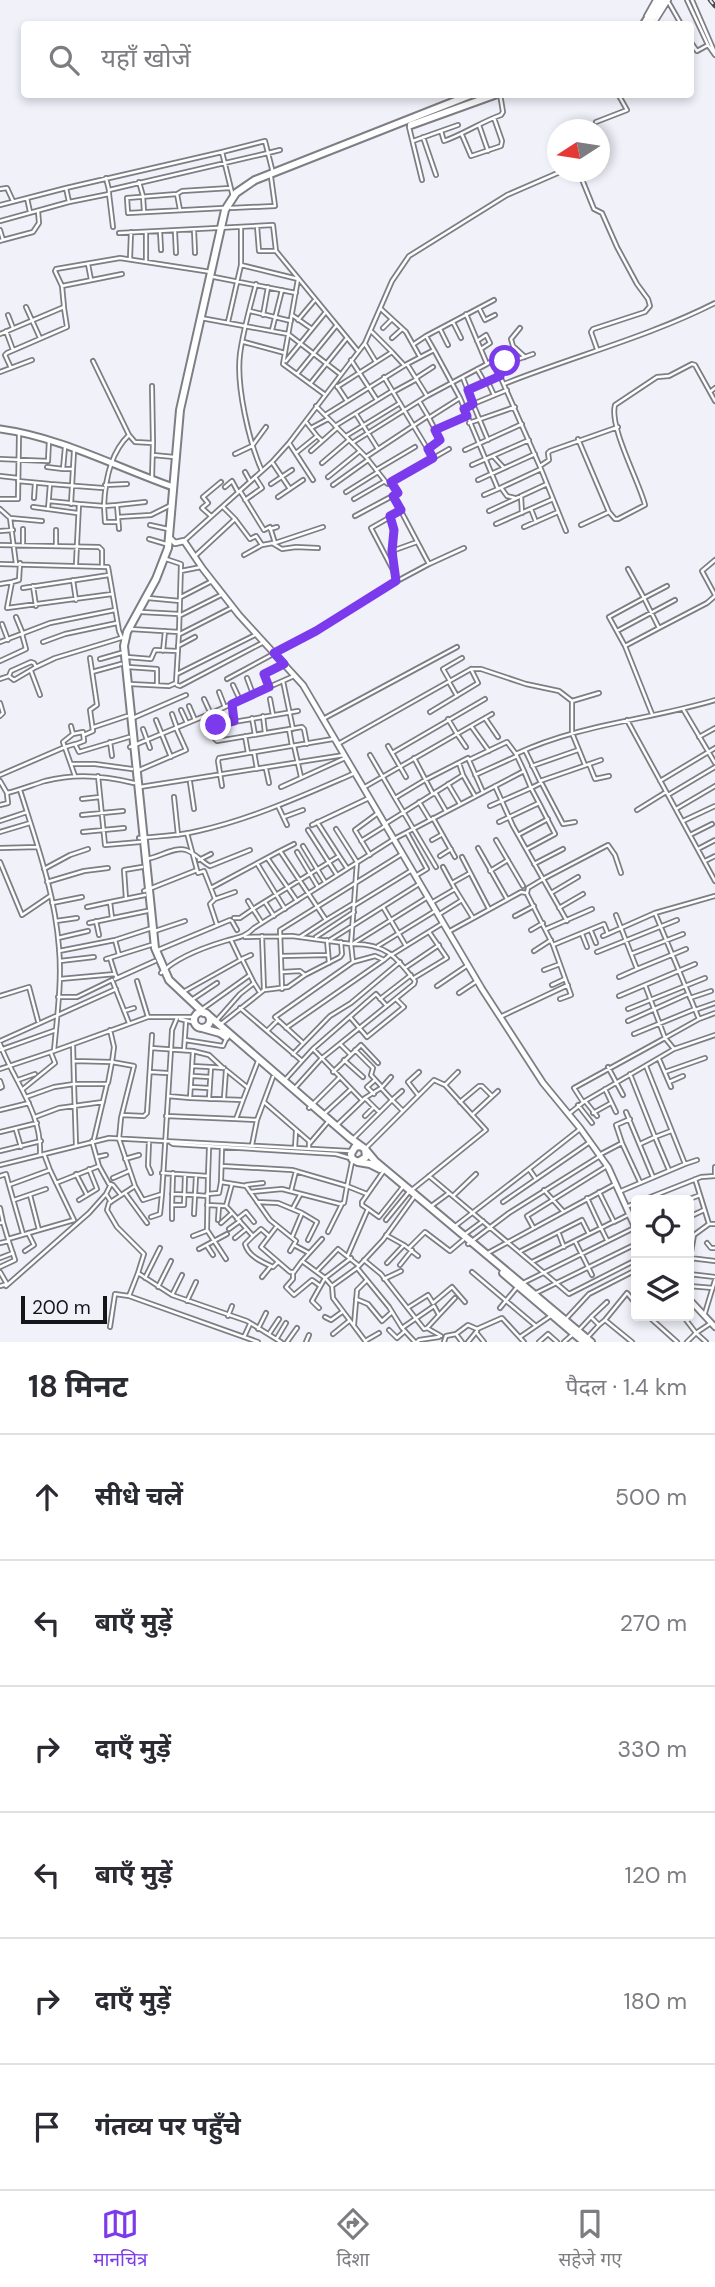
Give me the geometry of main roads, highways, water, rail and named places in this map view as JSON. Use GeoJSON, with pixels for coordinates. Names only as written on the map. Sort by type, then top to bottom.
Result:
{"type":"FeatureCollection","features":[{"type":"Feature","properties":{"kind":"main road"},"geometry":{"type":"LineString","coordinates":[[644,21],[657,0]]}},
{"type":"Feature","properties":{"kind":"main road"},"geometry":{"type":"LineString","coordinates":[[654,21],[667,1]]}},
{"type":"Feature","properties":{"kind":"main road"},"geometry":{"type":"LineString","coordinates":[[420,119],[465,98]]}},
{"type":"Feature","properties":{"kind":"main road"},"geometry":{"type":"LineString","coordinates":[[175,468],[180,410],[223,227],[233,197],[254,180],[476,98]]}},
{"type":"Feature","properties":{"kind":"main road"},"geometry":{"type":"LineString","coordinates":[[420,119],[486,98]]}},
{"type":"Feature","properties":{"kind":"main road"},"geometry":{"type":"LineString","coordinates":[[228,208],[246,190],[272,175]]}},
{"type":"Feature","properties":{"kind":"main road"},"geometry":{"type":"LineString","coordinates":[[203,318],[175,468],[170,529],[154,577],[132,612],[124,638],[123,660],[142,867],[155,961],[191,1001],[200,1017],[217,1024],[366,1157],[355,1161]]}},
{"type":"Feature","properties":{"kind":"main road"},"geometry":{"type":"LineString","coordinates":[[0,429],[20,431],[49,440],[173,487]]}},
{"type":"Feature","properties":{"kind":"main road"},"geometry":{"type":"LineString","coordinates":[[124,638],[164,559],[167,540]]}},
{"type":"Feature","properties":{"kind":"main road"},"geometry":{"type":"LineString","coordinates":[[123,660],[131,747]]}},
{"type":"Feature","properties":{"kind":"main road"},"geometry":{"type":"LineString","coordinates":[[140,839],[145,859],[146,911],[151,930]]}},
{"type":"Feature","properties":{"kind":"main road"},"geometry":{"type":"LineString","coordinates":[[154,949],[173,989],[200,1017],[323,1115],[352,1140],[357,1149],[486,1254],[552,1315],[587,1341]]}},
{"type":"Feature","properties":{"kind":"main road"},"geometry":{"type":"LineString","coordinates":[[357,1149],[351,1157],[355,1161],[370,1164],[383,1172],[534,1294],[576,1332]]}},
{"type":"Feature","properties":{"kind":"railway"},"geometry":{"type":"LineString","coordinates":[[710,0],[715,6]]}}]}
